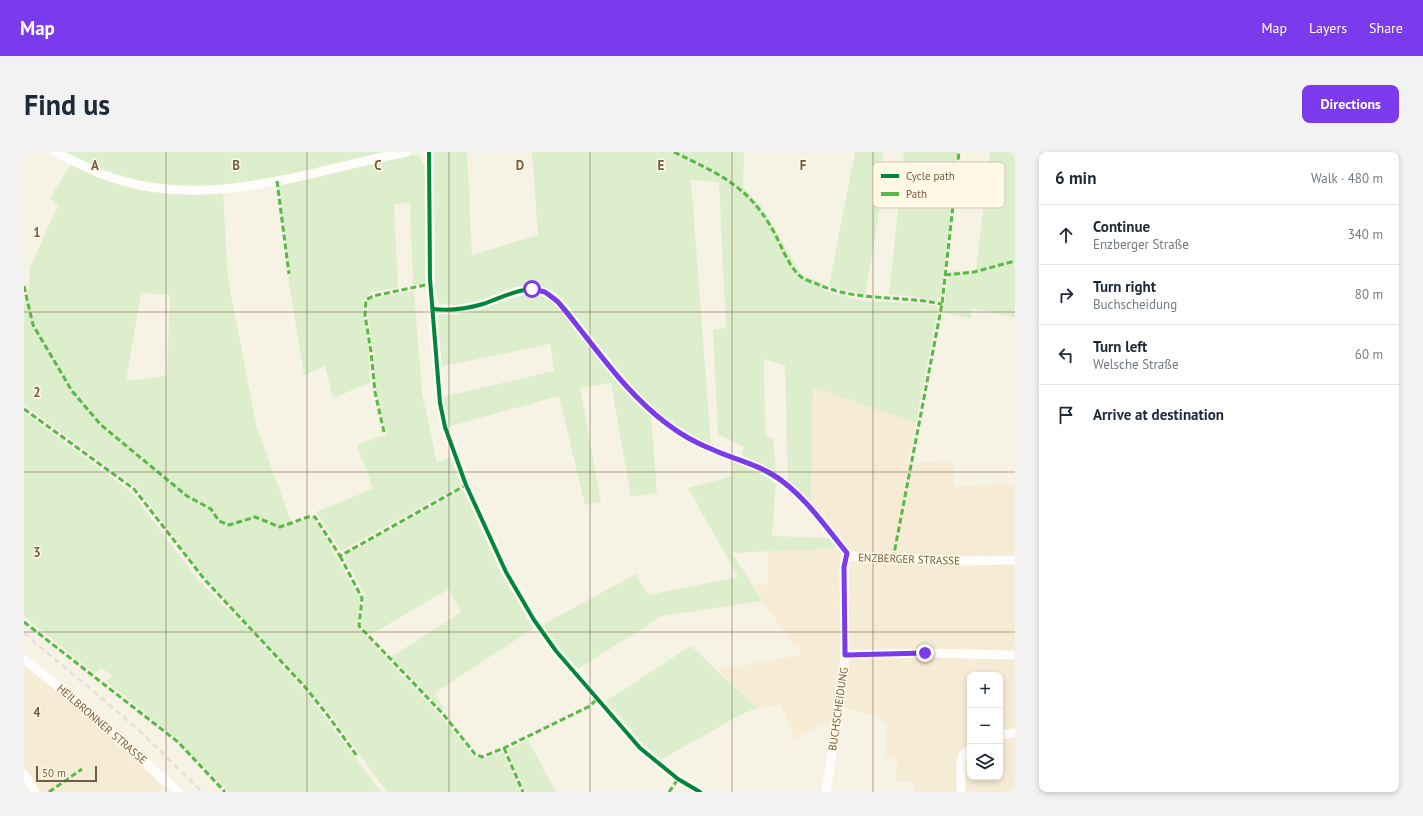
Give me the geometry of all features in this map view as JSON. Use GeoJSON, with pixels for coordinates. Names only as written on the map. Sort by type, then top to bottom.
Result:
{"type":"FeatureCollection","features":[{"type":"Feature","properties":{"kind":"street"},"geometry":{"type":"LineString","coordinates":[[55,152],[99,173],[120,181],[167,190],[211,191],[256,186],[406,152]]}},
{"type":"Feature","properties":{"kind":"street"},"geometry":{"type":"LineString","coordinates":[[430,152],[429,240],[440,403],[445,428],[466,485],[506,572],[534,620],[556,651],[640,748],[678,779],[700,792]]}},
{"type":"Feature","properties":{"kind":"street","name":"ENZBERGER STRASSE"},"geometry":{"type":"LineString","coordinates":[[433,309],[447,311],[462,309],[483,304],[524,290],[537,290],[545,292],[557,301],[627,385],[651,411],[685,436],[714,450],[761,469],[784,482],[827,527],[847,553],[856,557],[960,561],[1015,560]]}},
{"type":"Feature","properties":{"kind":"street","name":"BUCHSCHEIDUNG"},"geometry":{"type":"LineString","coordinates":[[826,792],[840,704],[845,655],[844,567],[847,553]]}},
{"type":"Feature","properties":{"kind":"street"},"geometry":{"type":"LineString","coordinates":[[845,655],[925,653],[1015,656]]}},
{"type":"Feature","properties":{"kind":"street","name":"HEILBRONNER STRASSE"},"geometry":{"type":"LineString","coordinates":[[24,659],[97,718],[178,792]]}},
{"type":"Feature","properties":{"kind":"street"},"geometry":{"type":"LineString","coordinates":[[1003,735],[1015,733]]}},
{"type":"Feature","properties":{"kind":"street"},"geometry":{"type":"LineString","coordinates":[[960,792],[961,763],[963,755],[967,752]]}},
{"type":"Feature","properties":{"kind":"street"},"geometry":{"type":"LineString","coordinates":[[24,774],[35,792]]}},
{"type":"Feature","properties":{"kind":"shaded area"},"geometry":{"type":"Polygon","coordinates":[[[813,387],[916,423],[908,462],[954,463],[953,487],[1015,483],[1015,792],[914,792],[915,783],[895,781],[898,758],[886,756],[886,726],[880,717],[837,706],[834,720],[794,739],[781,704],[757,708],[718,669],[800,655],[801,649],[794,646],[751,585],[768,584],[768,550],[847,548],[841,536],[811,502],[813,387]]]}},
{"type":"Feature","properties":{"kind":"shaded area"},"geometry":{"type":"Polygon","coordinates":[[[24,667],[47,682],[124,749],[164,789],[161,792],[38,792],[24,770],[24,667]]]}},
{"type":"Feature","properties":{"kind":"green space"},"geometry":{"type":"Polygon","coordinates":[[[66,152],[390,152],[256,182],[222,186],[188,187],[154,185],[121,178],[66,154],[66,152]]]}},
{"type":"Feature","properties":{"kind":"green space"},"geometry":{"type":"Polygon","coordinates":[[[433,152],[467,152],[472,255],[538,235],[532,152],[744,152],[743,187],[762,207],[801,274],[824,284],[824,291],[862,301],[920,303],[936,306],[938,310],[916,423],[813,387],[811,502],[788,482],[785,365],[764,359],[765,434],[773,439],[776,473],[742,457],[744,447],[718,434],[713,330],[726,328],[719,182],[691,180],[711,446],[673,426],[646,403],[551,290],[537,284],[468,304],[451,306],[439,303],[435,292],[433,152]]]}},
{"type":"Feature","properties":{"kind":"green space"},"geometry":{"type":"Polygon","coordinates":[[[855,152],[883,152],[882,162],[873,162],[873,208],[879,208],[865,295],[829,286],[855,152]]]}},
{"type":"Feature","properties":{"kind":"green space"},"geometry":{"type":"Polygon","coordinates":[[[904,152],[958,152],[957,162],[903,162],[904,152]]]}},
{"type":"Feature","properties":{"kind":"green space"},"geometry":{"type":"Polygon","coordinates":[[[990,152],[1015,152],[1015,318],[972,308],[971,319],[943,312],[949,272],[976,270],[983,208],[1005,208],[1005,162],[989,162],[990,152]]]}},
{"type":"Feature","properties":{"kind":"green space"},"geometry":{"type":"Polygon","coordinates":[[[408,155],[419,156],[425,166],[428,280],[426,283],[413,285],[410,202],[394,205],[398,288],[372,292],[363,300],[363,314],[369,348],[370,383],[333,398],[325,366],[304,375],[288,277],[290,276],[279,186],[408,155]]]}},
{"type":"Feature","properties":{"kind":"green space"},"geometry":{"type":"Polygon","coordinates":[[[72,162],[150,190],[179,194],[223,192],[228,280],[257,428],[292,524],[314,518],[360,598],[357,627],[445,721],[474,757],[482,759],[503,752],[521,792],[387,792],[331,715],[207,580],[137,488],[24,405],[24,304],[29,285],[30,268],[58,205],[50,198],[72,162]],[[141,293],[126,381],[167,376],[170,295],[141,293]]]}},
{"type":"Feature","properties":{"kind":"green space"},"geometry":{"type":"Polygon","coordinates":[[[898,208],[951,208],[941,297],[937,301],[911,296],[889,295],[898,208]]]}},
{"type":"Feature","properties":{"kind":"green space"},"geometry":{"type":"Polygon","coordinates":[[[414,291],[422,393],[437,463],[452,456],[462,485],[341,551],[316,512],[373,489],[357,445],[387,434],[376,393],[373,348],[367,313],[368,302],[372,298],[414,291]]]}},
{"type":"Feature","properties":{"kind":"green space"},"geometry":{"type":"Polygon","coordinates":[[[532,293],[546,297],[557,307],[622,386],[651,416],[657,493],[631,497],[611,383],[580,388],[601,502],[585,505],[559,396],[447,427],[442,397],[554,371],[550,344],[439,367],[435,318],[440,314],[456,315],[532,293]]]}},
{"type":"Feature","properties":{"kind":"green space"},"geometry":{"type":"Polygon","coordinates":[[[24,412],[131,492],[200,582],[238,619],[306,692],[381,792],[228,792],[173,736],[106,681],[112,675],[101,668],[94,673],[24,616],[24,412]]]}},
{"type":"Feature","properties":{"kind":"green space"},"geometry":{"type":"Polygon","coordinates":[[[733,462],[760,472],[776,481],[772,536],[832,538],[840,548],[732,553],[762,601],[662,616],[575,671],[540,626],[636,574],[648,595],[738,577],[688,488],[733,476],[733,462]]]}},
{"type":"Feature","properties":{"kind":"green space"},"geometry":{"type":"Polygon","coordinates":[[[464,489],[535,627],[435,693],[444,708],[442,710],[391,657],[461,612],[449,589],[370,635],[361,625],[364,593],[345,559],[347,554],[464,489]]]}},
{"type":"Feature","properties":{"kind":"green space"},"geometry":{"type":"Polygon","coordinates":[[[691,646],[757,708],[738,716],[659,761],[640,745],[603,703],[691,646]]]}},
{"type":"Feature","properties":{"kind":"green space"},"geometry":{"type":"Polygon","coordinates":[[[528,740],[556,792],[525,792],[508,752],[509,749],[528,740]]]}},
{"type":"Feature","properties":{"kind":"railway"},"geometry":{"type":"LineString","coordinates":[[24,633],[139,730],[202,792]]}},
{"type":"Feature","properties":{"kind":"marked path"},"geometry":{"type":"LineString","coordinates":[[674,152],[729,181],[751,200],[771,227],[791,266],[804,279],[832,290],[863,296],[926,301],[942,304]]}},
{"type":"Feature","properties":{"kind":"marked path"},"geometry":{"type":"LineString","coordinates":[[958,162],[959,152]]}},
{"type":"Feature","properties":{"kind":"marked path"},"geometry":{"type":"LineString","coordinates":[[277,181],[289,274]]}},
{"type":"Feature","properties":{"kind":"marked path"},"geometry":{"type":"LineString","coordinates":[[893,559],[942,304],[953,208]]}},
{"type":"Feature","properties":{"kind":"marked path"},"geometry":{"type":"LineString","coordinates":[[945,275],[974,272],[1015,261]]}},
{"type":"Feature","properties":{"kind":"marked path"},"geometry":{"type":"LineString","coordinates":[[384,432],[375,392],[365,315],[366,300],[373,296],[430,284]]}},
{"type":"Feature","properties":{"kind":"marked path"},"geometry":{"type":"LineString","coordinates":[[24,286],[33,325],[72,391],[101,425],[187,496],[211,509],[219,521],[229,525],[255,517],[280,527],[308,517],[315,517],[340,556],[466,485]]}},
{"type":"Feature","properties":{"kind":"marked path"},"geometry":{"type":"LineString","coordinates":[[24,409],[134,489],[205,580],[305,687],[357,756]]}},
{"type":"Feature","properties":{"kind":"marked path"},"geometry":{"type":"LineString","coordinates":[[340,556],[362,598],[359,626],[443,714],[475,754],[482,757],[504,748],[590,706],[597,699]]}},
{"type":"Feature","properties":{"kind":"marked path"},"geometry":{"type":"LineString","coordinates":[[24,622],[178,742],[225,792]]}},
{"type":"Feature","properties":{"kind":"marked path"},"geometry":{"type":"LineString","coordinates":[[504,748],[523,792]]}},
{"type":"Feature","properties":{"kind":"marked path"},"geometry":{"type":"LineString","coordinates":[[49,792],[82,769]]}},
{"type":"Feature","properties":{"kind":"marked path"},"geometry":{"type":"LineString","coordinates":[[669,792],[678,779]]}},
{"type":"Feature","properties":{"kind":"cycle path"},"geometry":{"type":"LineString","coordinates":[[429,152],[430,279],[440,403],[445,427],[466,485],[506,572],[534,620],[556,651],[640,748],[678,779],[700,792]]}},
{"type":"Feature","properties":{"kind":"cycle path"},"geometry":{"type":"LineString","coordinates":[[433,309],[452,310],[470,307],[513,293],[529,290],[536,290],[550,295],[561,305],[624,383],[657,417],[690,439],[759,468],[783,482],[803,500],[847,553]]}},
{"type":"Feature","properties":{"kind":"route"},"geometry":{"type":"LineString","coordinates":[[532,289],[545,292],[557,301],[627,385],[659,418],[675,430],[701,444],[772,474],[784,482],[832,533],[847,553],[844,567],[845,655],[925,653]]}}]}
